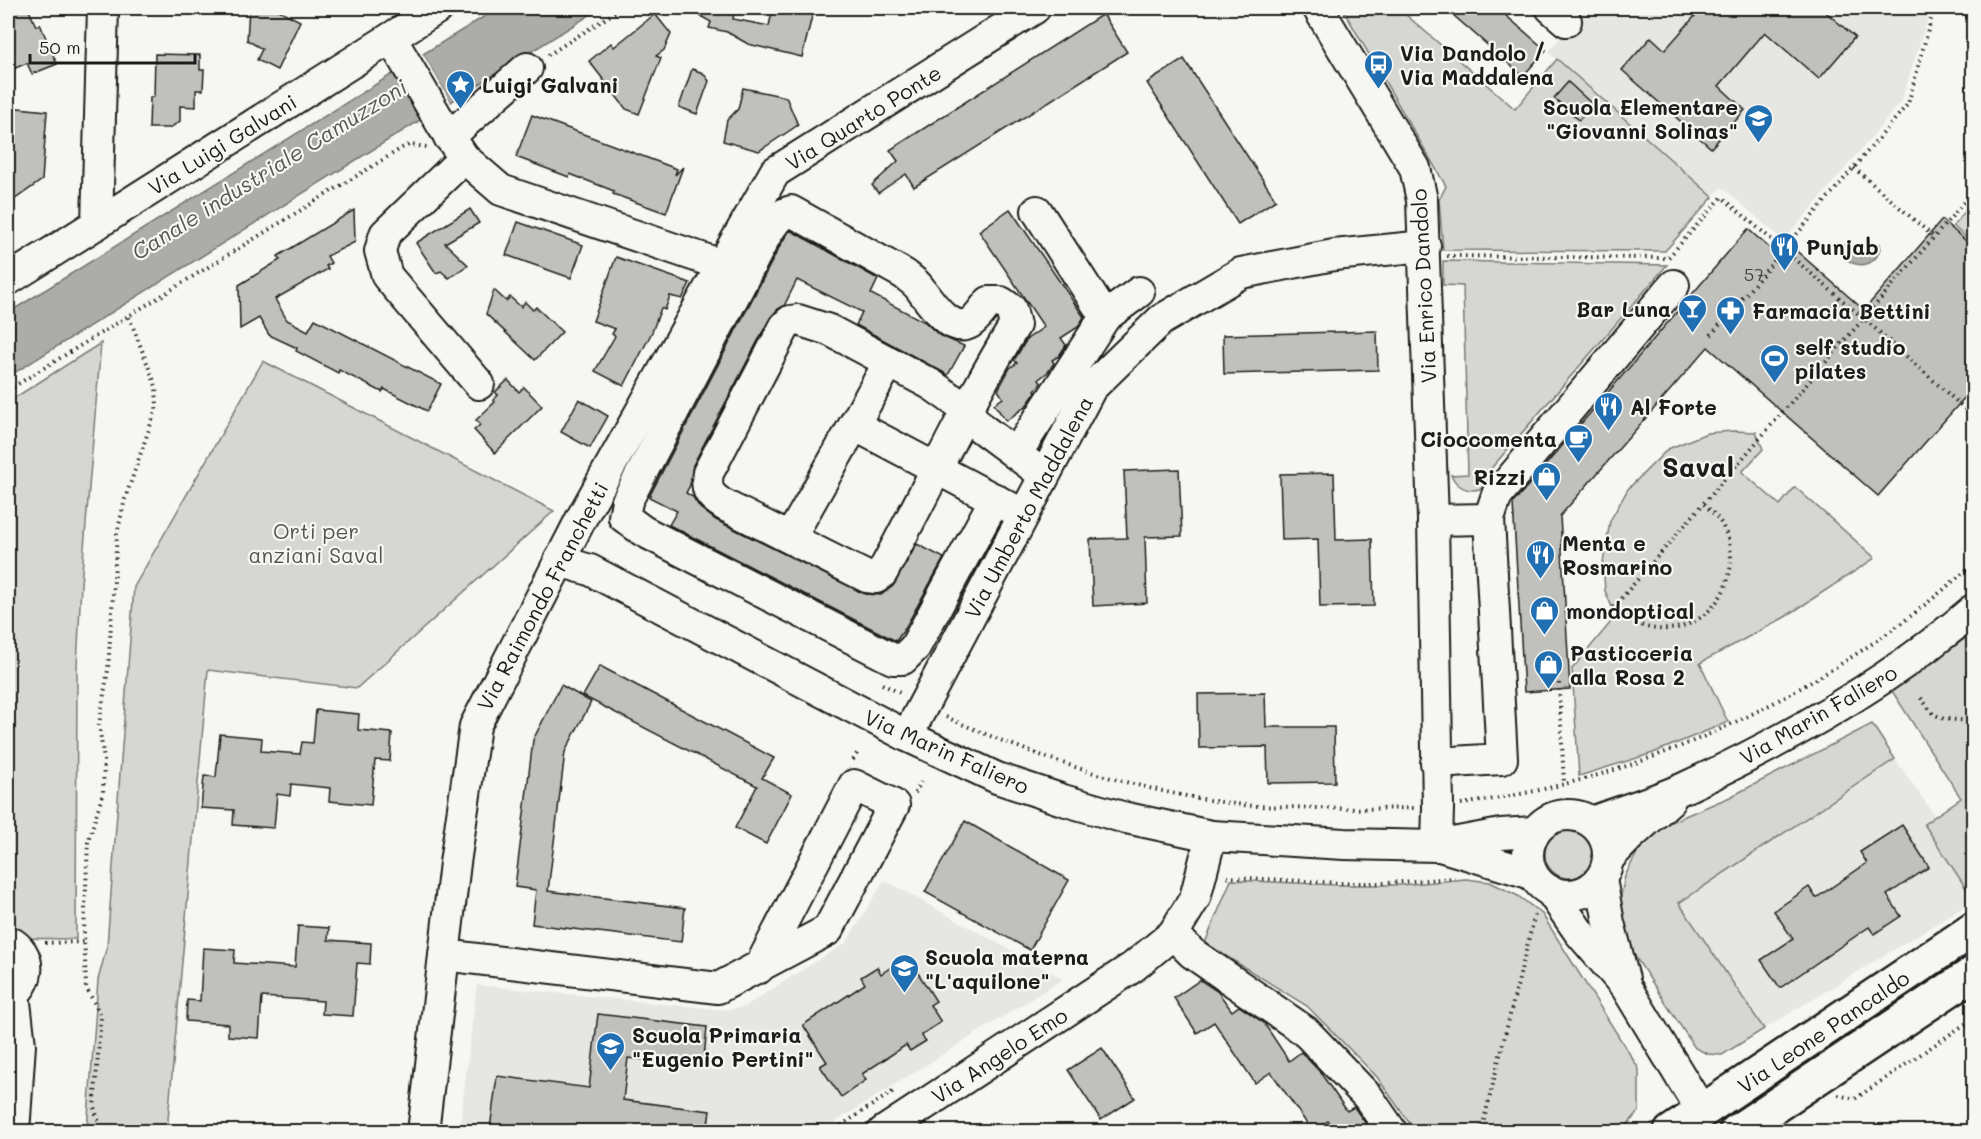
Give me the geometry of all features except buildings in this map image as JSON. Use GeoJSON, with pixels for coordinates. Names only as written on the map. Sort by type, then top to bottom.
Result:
{"type":"FeatureCollection","features":[{"type":"Feature","properties":{"kind":"main road","name":"Via Leone Pancaldo"},"geometry":{"type":"LineString","coordinates":[[1671,1131],[1708,1122],[1974,929]]}},
{"type":"Feature","properties":{"kind":"main road","name":"Via Leone Pancaldo"},"geometry":{"type":"LineString","coordinates":[[1736,1131],[1974,973]]}},
{"type":"Feature","properties":{"kind":"street"},"geometry":{"type":"LineString","coordinates":[[97,224],[103,8]]}},
{"type":"Feature","properties":{"kind":"street","name":"Via Luigi Galvani"},"geometry":{"type":"LineString","coordinates":[[8,280],[395,45],[438,8]]}},
{"type":"Feature","properties":{"kind":"street","name":"Via Quarto Ponte"},"geometry":{"type":"LineString","coordinates":[[722,265],[776,172],[1035,8]]}},
{"type":"Feature","properties":{"kind":"street","name":"Via Enrico Dandolo"},"geometry":{"type":"LineString","coordinates":[[1318,8],[1415,168],[1433,251],[1433,520],[1437,846]]}},
{"type":"Feature","properties":{"kind":"street"},"geometry":{"type":"LineString","coordinates":[[395,45],[452,140],[501,190],[722,265]]}},
{"type":"Feature","properties":{"kind":"street"},"geometry":{"type":"LineString","coordinates":[[479,384],[387,276],[380,251],[385,234],[452,140],[527,68]]}},
{"type":"Feature","properties":{"kind":"street"},"geometry":{"type":"LineString","coordinates":[[995,499],[915,647],[903,659],[883,654],[643,531],[624,517],[627,501],[760,246],[775,221],[784,213],[791,211],[904,274],[917,285],[942,316],[953,323],[964,326],[973,322],[989,303],[1001,302],[1011,309],[1015,325],[981,380],[967,411],[882,573],[876,578],[867,577],[724,506],[707,492],[708,473],[784,326],[790,321],[798,320],[808,321],[829,330],[932,386],[967,411],[981,428],[1044,475]]}},
{"type":"Feature","properties":{"kind":"street"},"geometry":{"type":"LineString","coordinates":[[1037,211],[1105,317]]}},
{"type":"Feature","properties":{"kind":"street","name":"Via Umberto Maddalena"},"geometry":{"type":"LineString","coordinates":[[907,736],[1091,388],[1161,320],[1241,273],[1334,255],[1433,251]]}},
{"type":"Feature","properties":{"kind":"street","name":"Via Raimondo Franchetti"},"geometry":{"type":"LineString","coordinates":[[423,1131],[474,726],[559,561],[722,265]]}},
{"type":"Feature","properties":{"kind":"street"},"geometry":{"type":"LineString","coordinates":[[1436,763],[1502,759],[1489,519],[1497,495],[1674,285]]}},
{"type":"Feature","properties":{"kind":"street"},"geometry":{"type":"LineString","coordinates":[[1016,454],[1105,317],[1139,292]]}},
{"type":"Feature","properties":{"kind":"street"},"geometry":{"type":"LineString","coordinates":[[790,538],[889,362]]}},
{"type":"Feature","properties":{"kind":"street"},"geometry":{"type":"LineString","coordinates":[[854,425],[1024,514]]}},
{"type":"Feature","properties":{"kind":"street"},"geometry":{"type":"LineString","coordinates":[[1433,520],[1489,519]]}},
{"type":"Feature","properties":{"kind":"street","name":"Via Marin Faliero"},"geometry":{"type":"LineString","coordinates":[[559,561],[590,570],[907,736],[997,778],[1122,817],[1211,836],[1333,844],[1437,846],[1501,834],[1534,832],[1542,824],[1562,815],[1573,815],[1592,822],[1685,788],[1791,733],[1873,686],[1974,609]]}},
{"type":"Feature","properties":{"kind":"street"},"geometry":{"type":"LineString","coordinates":[[444,955],[718,988],[759,968],[828,930],[894,805],[854,785],[759,968]]}},
{"type":"Feature","properties":{"kind":"street","name":"Via Marin Faliero"},"geometry":{"type":"LineString","coordinates":[[1437,846],[1540,892],[1576,896],[1593,888],[1605,868],[1630,836],[1685,788]]}},
{"type":"Feature","properties":{"kind":"street"},"geometry":{"type":"LineString","coordinates":[[1592,822],[1602,833],[1607,845],[1605,868],[1608,923],[1626,987]]}},
{"type":"Feature","properties":{"kind":"street"},"geometry":{"type":"LineString","coordinates":[[1534,832],[1527,855],[1540,892],[1579,932],[1626,987],[1708,1122]]}},
{"type":"Feature","properties":{"kind":"street","name":"Via Angelo Emo"},"geometry":{"type":"LineString","coordinates":[[883,1131],[1133,967],[1173,934],[1195,898],[1211,836]]}},
{"type":"Feature","properties":{"kind":"street"},"geometry":{"type":"LineString","coordinates":[[1173,934],[1192,953],[1305,1031],[1368,1097],[1392,1131]]}},
{"type":"Feature","properties":{"kind":"street"},"geometry":{"type":"LineString","coordinates":[[11,942],[22,952],[27,963],[22,985],[11,995],[20,1046],[14,1131]]}},
{"type":"Feature","properties":{"kind":"path"},"geometry":{"type":"LineString","coordinates":[[527,68],[622,8]]}},
{"type":"Feature","properties":{"kind":"path"},"geometry":{"type":"LineString","coordinates":[[1711,335],[1908,104],[1934,8]]}},
{"type":"Feature","properties":{"kind":"path"},"geometry":{"type":"LineString","coordinates":[[8,390],[402,148],[410,145],[428,148],[452,140]]}},
{"type":"Feature","properties":{"kind":"path"},"geometry":{"type":"LineString","coordinates":[[1854,168],[1934,237]]}},
{"type":"Feature","properties":{"kind":"path"},"geometry":{"type":"LineString","coordinates":[[1704,504],[1717,517],[1730,545],[1732,562],[1730,578],[1723,593],[1704,615],[1686,626],[1668,629],[1651,628],[1625,618],[1613,608],[1974,190]]}},
{"type":"Feature","properties":{"kind":"path"},"geometry":{"type":"LineString","coordinates":[[1433,251],[1668,258],[1722,197],[1974,417]]}},
{"type":"Feature","properties":{"kind":"path"},"geometry":{"type":"LineString","coordinates":[[102,1131],[94,1107],[101,1016],[86,987],[84,942],[88,842],[103,792],[104,761],[99,724],[108,670],[117,534],[125,499],[157,406],[156,386],[129,317]]}},
{"type":"Feature","properties":{"kind":"path"},"geometry":{"type":"LineString","coordinates":[[1453,805],[1499,799],[1617,770],[1676,750],[1724,729],[1820,678],[1920,610],[1974,563]]}},
{"type":"Feature","properties":{"kind":"path"},"geometry":{"type":"LineString","coordinates":[[875,680],[923,706],[1000,740],[1090,772],[1162,791],[1245,805],[1350,810],[1425,808]]}},
{"type":"Feature","properties":{"kind":"path"},"geometry":{"type":"LineString","coordinates":[[1559,683],[1564,784]]}},
{"type":"Feature","properties":{"kind":"path"},"geometry":{"type":"LineString","coordinates":[[1921,698],[1933,714],[1944,719],[1974,721]]}},
{"type":"Feature","properties":{"kind":"path"},"geometry":{"type":"LineString","coordinates":[[1223,885],[1227,876],[1341,883],[1387,883],[1465,877]]}},
{"type":"Feature","properties":{"kind":"path"},"geometry":{"type":"LineString","coordinates":[[1481,1131],[1540,892]]}},
{"type":"Feature","properties":{"kind":"path"},"geometry":{"type":"LineString","coordinates":[[11,942],[84,942]]}},
{"type":"Feature","properties":{"kind":"path"},"geometry":{"type":"LineString","coordinates":[[1800,1088],[1855,1099],[1974,1018]]}},
{"type":"Feature","properties":{"kind":"shaded area","name":"Scuola Elementare \"Giovanni Solinas\""},"geometry":{"type":"Polygon","coordinates":[[[1586,8],[1931,8],[1901,102],[1784,241],[1722,187],[1713,197],[1548,52],[1586,8]]]}},
{"type":"Feature","properties":{"kind":"shaded area"},"geometry":{"type":"Polygon","coordinates":[[[1895,759],[1935,816],[1924,824],[1973,901],[1764,1029],[1679,903],[1895,759]]]}},
{"type":"Feature","properties":{"kind":"shaded area"},"geometry":{"type":"Polygon","coordinates":[[[884,880],[1063,979],[821,1131],[459,1132],[477,985],[725,1010],[744,1007],[847,942],[884,880]]]}},
{"type":"Feature","properties":{"kind":"green space"},"geometry":{"type":"Polygon","coordinates":[[[1342,8],[1398,8],[1515,109],[1557,59],[1713,197],[1665,251],[1443,250],[1439,200],[1446,186],[1342,8]]]}},
{"type":"Feature","properties":{"kind":"green space"},"geometry":{"type":"Polygon","coordinates":[[[1973,202],[1973,244],[1953,226],[1973,202]]]}},
{"type":"Feature","properties":{"kind":"green space"},"geometry":{"type":"Polygon","coordinates":[[[1443,261],[1667,265],[1482,479],[1489,485],[1472,490],[1458,485],[1451,475],[1468,474],[1463,286],[1443,285],[1443,261]]]}},
{"type":"Feature","properties":{"kind":"green space"},"geometry":{"type":"Polygon","coordinates":[[[101,343],[81,584],[77,667],[76,939],[8,938],[8,402],[101,343]]]}},
{"type":"Feature","properties":{"kind":"green space","name":"Orti per anziani Saval"},"geometry":{"type":"Polygon","coordinates":[[[263,361],[554,511],[357,688],[208,670],[167,1131],[87,1131],[98,980],[107,946],[134,587],[263,361]]]}},
{"type":"Feature","properties":{"kind":"green space"},"geometry":{"type":"Polygon","coordinates":[[[1756,432],[1763,449],[1742,472],[1780,505],[1795,487],[1875,558],[1785,617],[1700,663],[1728,722],[1653,753],[1579,776],[1572,669],[1616,616],[1605,591],[1603,563],[1610,521],[1628,489],[1668,449],[1707,433],[1756,432]]]}},
{"type":"Feature","properties":{"kind":"green space"},"geometry":{"type":"Polygon","coordinates":[[[1973,633],[1973,899],[1924,824],[1961,798],[1892,691],[1973,633]]]}},
{"type":"Feature","properties":{"kind":"green space"},"geometry":{"type":"Polygon","coordinates":[[[1872,724],[1895,759],[1679,903],[1764,1029],[1722,1055],[1708,1054],[1695,1048],[1625,941],[1619,905],[1625,876],[1642,843],[1666,824],[1730,797],[1872,724]]]}},
{"type":"Feature","properties":{"kind":"green space"},"geometry":{"type":"Polygon","coordinates":[[[1569,830],[1586,837],[1593,854],[1586,871],[1569,878],[1552,871],[1545,854],[1552,837],[1569,830]]]}},
{"type":"Feature","properties":{"kind":"green space"},"geometry":{"type":"Polygon","coordinates":[[[1466,879],[1490,882],[1518,896],[1542,914],[1639,1069],[1639,1111],[1622,1131],[1415,1131],[1377,1077],[1307,1006],[1205,943],[1231,880],[1337,885],[1401,885],[1466,879]]]}},
{"type":"Feature","properties":{"kind":"water"},"geometry":{"type":"Polygon","coordinates":[[[498,8],[601,8],[451,102],[423,54],[498,8]]]}},
{"type":"Feature","properties":{"kind":"water","name":"Canale industriale Camuzzoni"},"geometry":{"type":"Polygon","coordinates":[[[394,73],[422,119],[8,377],[8,313],[394,73]]]}},
{"type":"Feature","properties":{"kind":"water"},"geometry":{"type":"Polygon","coordinates":[[[1880,244],[1874,259],[1861,265],[1848,260],[1840,245],[1880,244]]]}},
{"type":"Feature","properties":{"kind":"pier"},"geometry":{"type":"Polygon","coordinates":[[[423,54],[451,102],[448,103],[420,56],[423,54]]]}},
{"type":"Feature","properties":{"kind":"place","name":"Via Dandolo / Via Maddalena"},"geometry":{"type":"Point","coordinates":[1379,90]}},
{"type":"Feature","properties":{"kind":"place","name":"Luigi Galvani"},"geometry":{"type":"Point","coordinates":[461,110]}},
{"type":"Feature","properties":{"kind":"place","name":"Scuola Elementare \"Giovanni Solinas\""},"geometry":{"type":"Point","coordinates":[1759,144]}},
{"type":"Feature","properties":{"kind":"place","name":"Punjab"},"geometry":{"type":"Point","coordinates":[1785,272]}},
{"type":"Feature","properties":{"kind":"place","name":"Bar Luna"},"geometry":{"type":"Point","coordinates":[1692,334]}},
{"type":"Feature","properties":{"kind":"place","name":"Farmacia Bettini"},"geometry":{"type":"Point","coordinates":[1731,336]}},
{"type":"Feature","properties":{"kind":"place","name":"self studio pilates"},"geometry":{"type":"Point","coordinates":[1774,384]}},
{"type":"Feature","properties":{"kind":"place","name":"Al Forte"},"geometry":{"type":"Point","coordinates":[1609,432]}},
{"type":"Feature","properties":{"kind":"place","name":"Cioccomenta"},"geometry":{"type":"Point","coordinates":[1578,464]}},
{"type":"Feature","properties":{"kind":"place","name":"Rizzi"},"geometry":{"type":"Point","coordinates":[1547,502]}},
{"type":"Feature","properties":{"kind":"place","name":"Menta e Rosmarino"},"geometry":{"type":"Point","coordinates":[1541,580]}},
{"type":"Feature","properties":{"kind":"place","name":"mondoptical"},"geometry":{"type":"Point","coordinates":[1545,636]}},
{"type":"Feature","properties":{"kind":"place","name":"Pasticceria alla Rosa 2"},"geometry":{"type":"Point","coordinates":[1549,690]}},
{"type":"Feature","properties":{"kind":"place","name":"Scuola materna \"L'aquilone\""},"geometry":{"type":"Point","coordinates":[904,994]}},
{"type":"Feature","properties":{"kind":"place","name":"Scuola Primaria \"Eugenio Pertini\""},"geometry":{"type":"Point","coordinates":[611,1072]}},
{"type":"Feature","properties":{"kind":"district","name":"Saval"},"geometry":{"type":"Point","coordinates":[1698,466]}}]}
